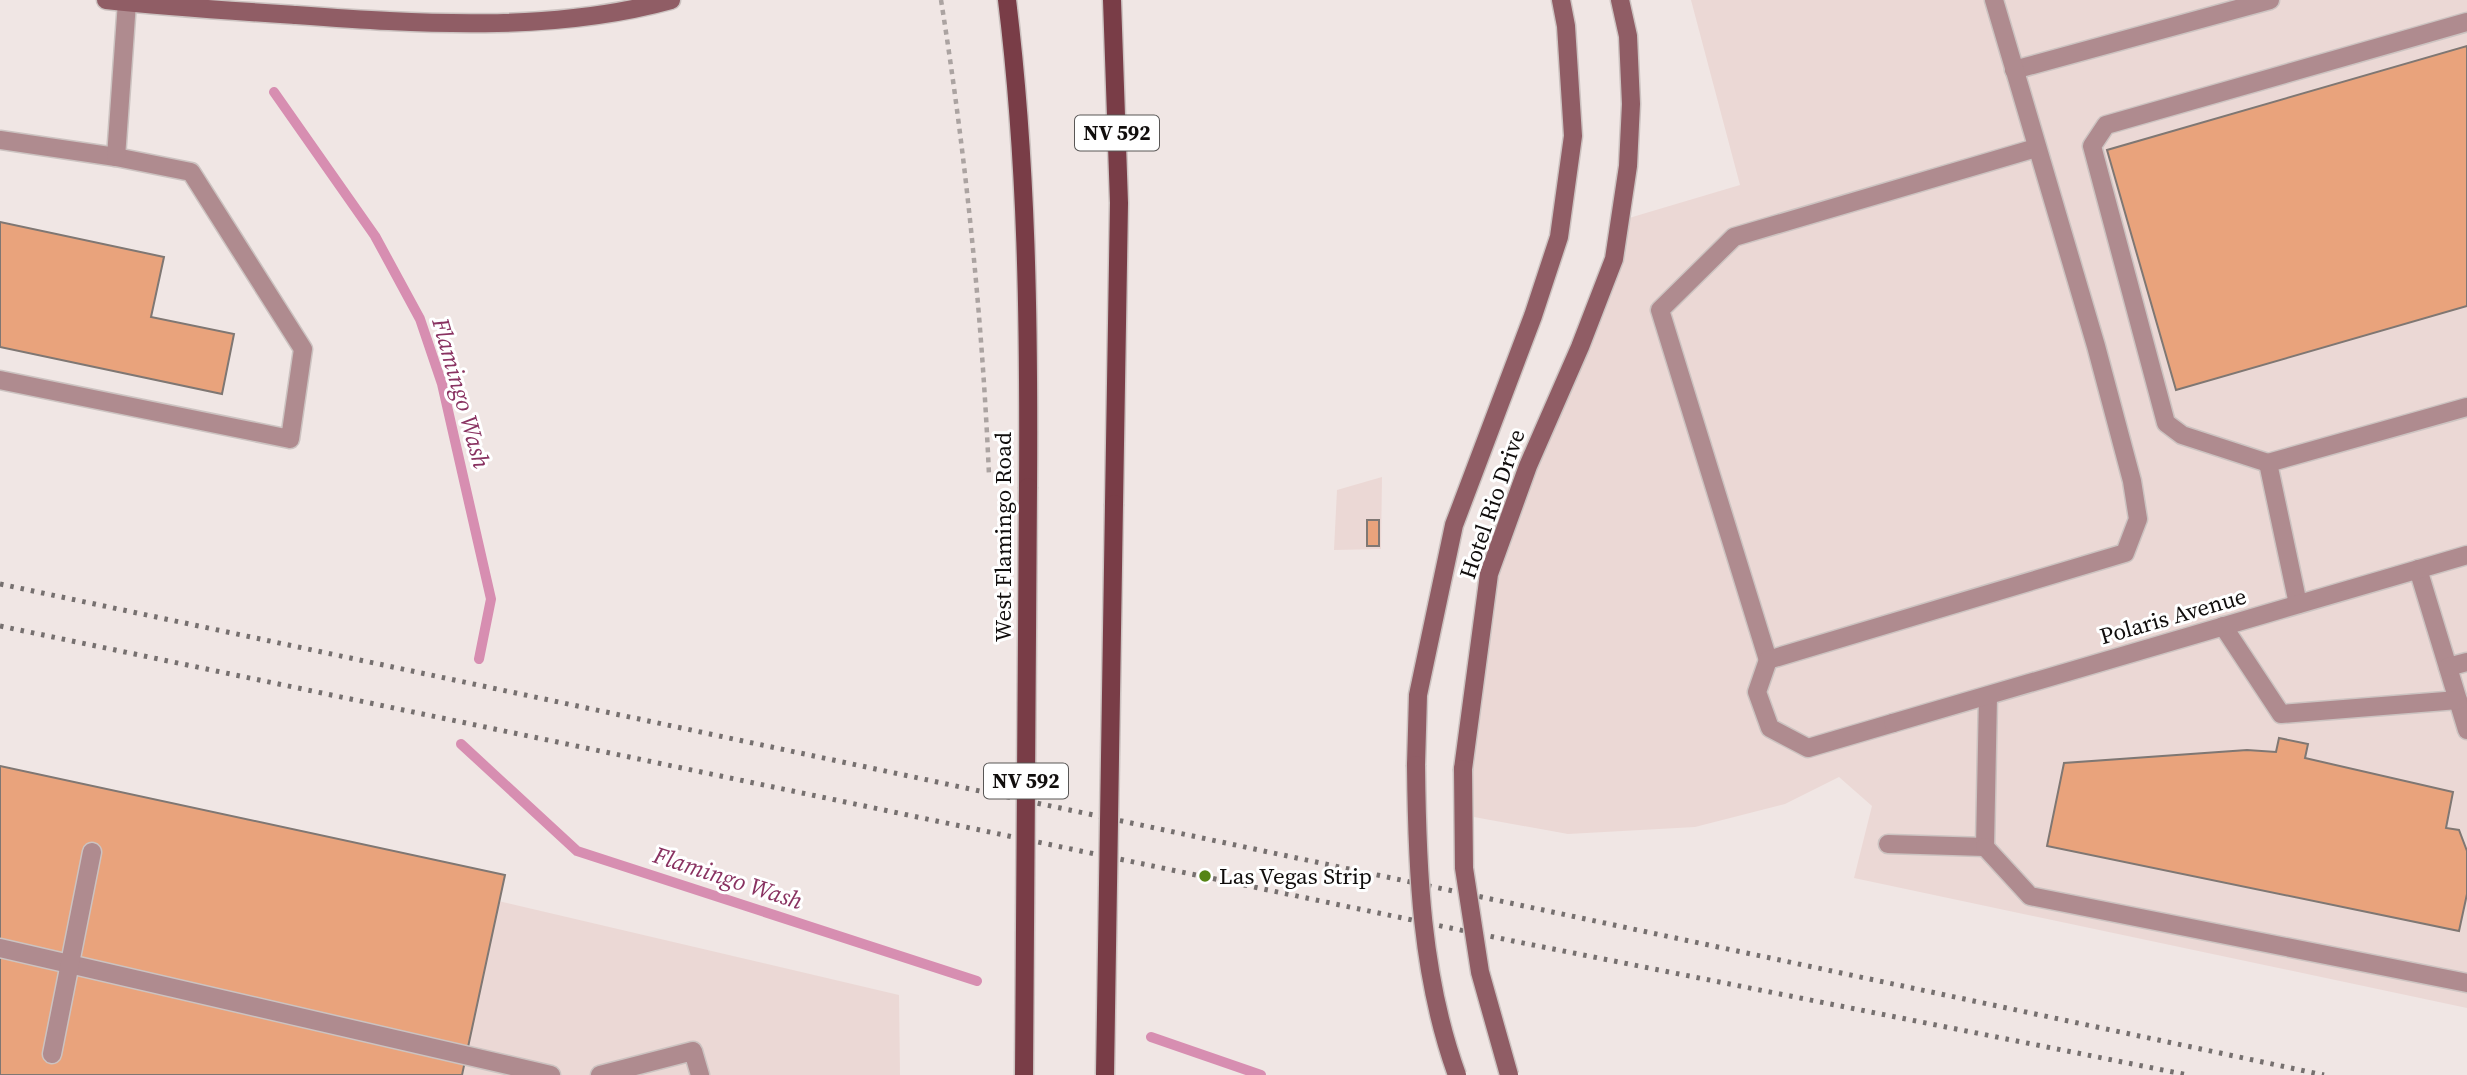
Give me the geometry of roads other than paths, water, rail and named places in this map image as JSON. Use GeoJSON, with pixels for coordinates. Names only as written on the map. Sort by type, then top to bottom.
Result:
{"type":"FeatureCollection","features":[{"type":"Feature","properties":{"kind":"main road"},"geometry":{"type":"LineString","coordinates":[[106,0],[410,23],[517,23],[621,10],[671,0]]}},
{"type":"Feature","properties":{"kind":"main road","name":"West Flamingo Road"},"geometry":{"type":"LineString","coordinates":[[1007,0],[1018,91],[1029,382],[1024,1075]]}},
{"type":"Feature","properties":{"kind":"main road","name":"NV 592"},"geometry":{"type":"LineString","coordinates":[[1105,1075],[1119,203],[1112,0]]}},
{"type":"Feature","properties":{"kind":"main road","name":"Hotel Rio Drive"},"geometry":{"type":"LineString","coordinates":[[1457,1075],[1447,1049],[1432,978],[1417,870],[1418,695],[1454,525],[1533,316],[1559,237],[1573,136],[1566,26],[1561,0]]}},
{"type":"Feature","properties":{"kind":"main road","name":"Hotel Rio Drive"},"geometry":{"type":"LineString","coordinates":[[1509,1075],[1480,972],[1466,881],[1464,757],[1489,574],[1528,466],[1580,347],[1614,258],[1628,166],[1631,104],[1629,36],[1620,0]]}},
{"type":"Feature","properties":{"kind":"street"},"geometry":{"type":"LineString","coordinates":[[1994,0],[2096,346],[2132,481],[2138,519],[2125,553],[1768,660],[1660,310],[1734,237],[2036,148]]}},
{"type":"Feature","properties":{"kind":"street"},"geometry":{"type":"LineString","coordinates":[[2014,70],[2270,0]]}},
{"type":"Feature","properties":{"kind":"street"},"geometry":{"type":"LineString","coordinates":[[116,157],[127,2]]}},
{"type":"Feature","properties":{"kind":"street"},"geometry":{"type":"LineString","coordinates":[[2467,22],[2106,125],[2092,146],[2165,423],[2182,435],[2268,464],[2467,407]]}},
{"type":"Feature","properties":{"kind":"street"},"geometry":{"type":"LineString","coordinates":[[0,140],[116,157],[191,172],[303,349],[290,439],[0,380]]}},
{"type":"Feature","properties":{"kind":"street"},"geometry":{"type":"LineString","coordinates":[[2268,464],[2298,604]]}},
{"type":"Feature","properties":{"kind":"street","name":"Polaris Avenue"},"geometry":{"type":"LineString","coordinates":[[1768,660],[1757,692],[1770,728],[1808,748],[2467,555]]}},
{"type":"Feature","properties":{"kind":"street"},"geometry":{"type":"LineString","coordinates":[[2418,569],[2467,730]]}},
{"type":"Feature","properties":{"kind":"street"},"geometry":{"type":"LineString","coordinates":[[2223,626],[2281,714],[2458,700]]}},
{"type":"Feature","properties":{"kind":"street"},"geometry":{"type":"LineString","coordinates":[[2448,667],[2467,662]]}},
{"type":"Feature","properties":{"kind":"street"},"geometry":{"type":"LineString","coordinates":[[1988,696],[1985,847],[2030,896],[2467,983]]}},
{"type":"Feature","properties":{"kind":"street"},"geometry":{"type":"LineString","coordinates":[[1888,844],[1985,847]]}},
{"type":"Feature","properties":{"kind":"street"},"geometry":{"type":"LineString","coordinates":[[52,1054],[92,852]]}},
{"type":"Feature","properties":{"kind":"street"},"geometry":{"type":"LineString","coordinates":[[0,948],[551,1075]]}},
{"type":"Feature","properties":{"kind":"street"},"geometry":{"type":"LineString","coordinates":[[600,1075],[694,1051],[700,1075]]}},
{"type":"Feature","properties":{"kind":"waterway","name":"Flamingo Wash"},"geometry":{"type":"LineString","coordinates":[[274,92],[375,236],[420,319],[442,384],[491,599],[479,659]]}},
{"type":"Feature","properties":{"kind":"waterway","name":"Flamingo Wash"},"geometry":{"type":"LineString","coordinates":[[461,744],[577,851],[977,981]]}},
{"type":"Feature","properties":{"kind":"waterway","name":"Flamingo Wash"},"geometry":{"type":"LineString","coordinates":[[1151,1037],[1261,1075]]}},
{"type":"Feature","properties":{"kind":"railway"},"geometry":{"type":"LineString","coordinates":[[0,584],[2324,1075]]}},
{"type":"Feature","properties":{"kind":"railway"},"geometry":{"type":"LineString","coordinates":[[0,626],[1513,941],[2188,1075]]}},
{"type":"Feature","properties":{"kind":"place","name":"Las Vegas Strip"},"geometry":{"type":"Point","coordinates":[1205,876]}}]}
